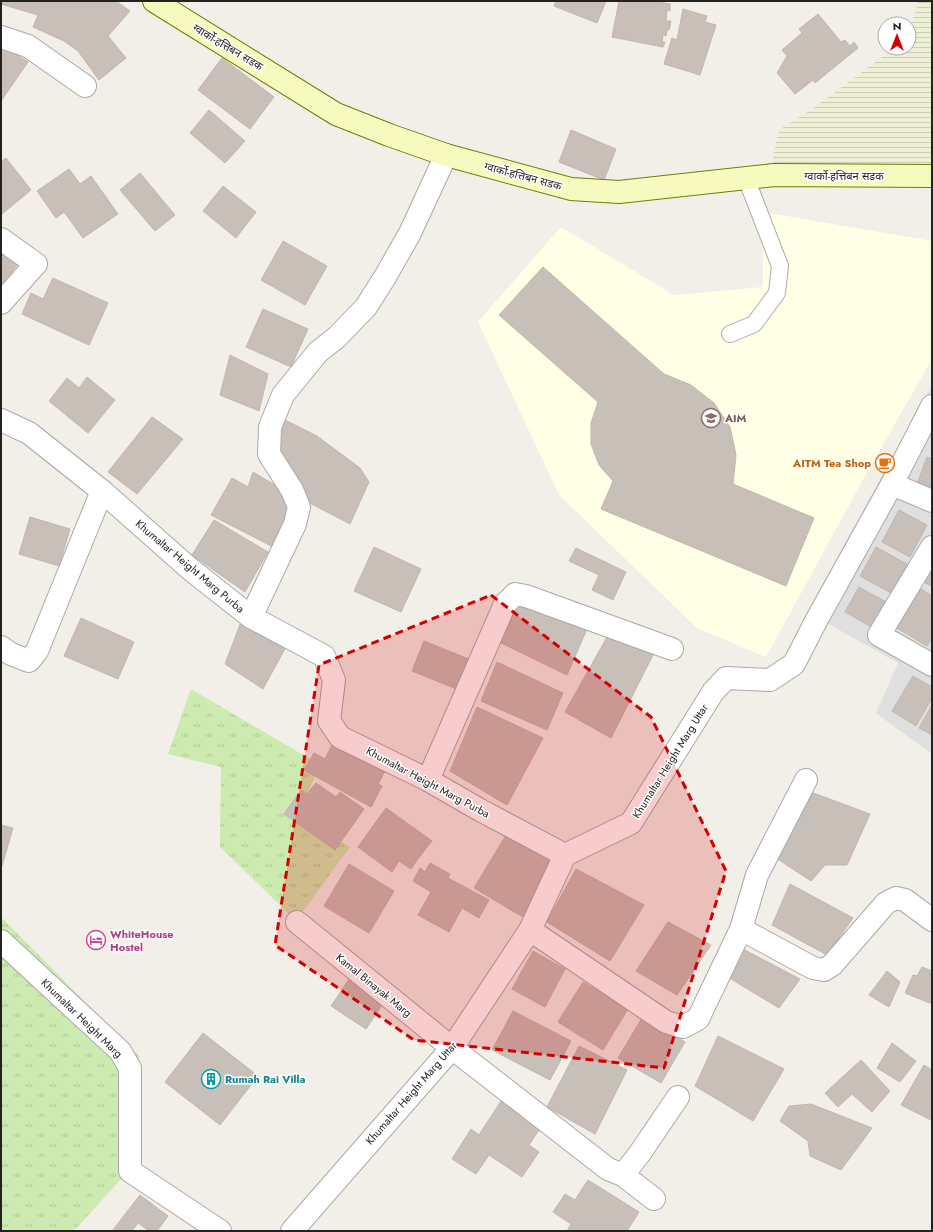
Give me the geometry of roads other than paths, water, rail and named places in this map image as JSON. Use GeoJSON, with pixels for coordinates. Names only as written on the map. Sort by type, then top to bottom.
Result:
{"type":"FeatureCollection","features":[{"type":"Feature","properties":{"kind":"main road","name":"ग्वार्को-हत्तिबन सडक"},"geometry":{"type":"LineString","coordinates":[[154,1],[336,114],[446,155],[571,189],[619,192],[774,175],[932,176]]}},
{"type":"Feature","properties":{"kind":"street"},"geometry":{"type":"LineString","coordinates":[[1,37],[28,46],[85,86]]}},
{"type":"Feature","properties":{"kind":"street"},"geometry":{"type":"LineString","coordinates":[[251,617],[295,524],[299,507],[292,490],[269,454],[270,427],[283,396],[318,352],[337,337],[366,307],[385,277],[410,232],[446,155]]}},
{"type":"Feature","properties":{"kind":"street"},"geometry":{"type":"LineString","coordinates":[[1,240],[36,264],[1,303]]}},
{"type":"Feature","properties":{"kind":"street","name":"Khumaltar Height Marg Uttar"},"geometry":{"type":"LineString","coordinates":[[292,1231],[452,1048],[530,930],[566,855],[631,823],[713,692],[726,678],[770,680],[794,664],[816,621],[892,484],[932,406]]}},
{"type":"Feature","properties":{"kind":"street","name":"Khumaltar Height Marg Purba"},"geometry":{"type":"LineString","coordinates":[[1,420],[29,433],[102,491],[190,569],[251,617],[324,656],[334,680],[329,722],[340,737],[428,780],[480,810],[566,855]]}},
{"type":"Feature","properties":{"kind":"street"},"geometry":{"type":"LineString","coordinates":[[892,484],[932,501]]}},
{"type":"Feature","properties":{"kind":"street"},"geometry":{"type":"LineString","coordinates":[[1,647],[11,654],[29,661],[37,651],[102,491]]}},
{"type":"Feature","properties":{"kind":"street"},"geometry":{"type":"LineString","coordinates":[[932,547],[879,635],[932,665]]}},
{"type":"Feature","properties":{"kind":"street"},"geometry":{"type":"LineString","coordinates":[[428,780],[505,604],[514,594],[526,596],[672,649]]}},
{"type":"Feature","properties":{"kind":"street"},"geometry":{"type":"LineString","coordinates":[[530,930],[666,1022],[683,1027],[698,1019],[741,929],[758,875],[806,780]]}},
{"type":"Feature","properties":{"kind":"street"},"geometry":{"type":"LineString","coordinates":[[741,929],[812,968],[824,970],[832,965],[886,903],[896,898],[906,900],[932,920]]}},
{"type":"Feature","properties":{"kind":"street","name":"Kamal Binayak Marg"},"geometry":{"type":"LineString","coordinates":[[297,922],[452,1048],[608,1169],[623,1175],[654,1199]]}},
{"type":"Feature","properties":{"kind":"street","name":"Khumaltar Height Marg"},"geometry":{"type":"LineString","coordinates":[[1,941],[120,1051],[130,1068],[130,1171],[220,1231]]}},
{"type":"Feature","properties":{"kind":"street"},"geometry":{"type":"LineString","coordinates":[[623,1175],[640,1153],[678,1097]]}},
{"type":"Feature","properties":{"kind":"lane"},"geometry":{"type":"LineString","coordinates":[[730,334],[754,324],[777,293],[780,266],[746,178]]}},
{"type":"Feature","properties":{"kind":"place","name":"AIM"},"geometry":{"type":"Point","coordinates":[711,418]}},
{"type":"Feature","properties":{"kind":"place","name":"AITM Tea Shop"},"geometry":{"type":"Point","coordinates":[885,463]}},
{"type":"Feature","properties":{"kind":"place","name":"WhiteHouse Hostel"},"geometry":{"type":"Point","coordinates":[96,940]}},
{"type":"Feature","properties":{"kind":"place","name":"Rumah Rai Villa"},"geometry":{"type":"Point","coordinates":[211,1079]}}]}
